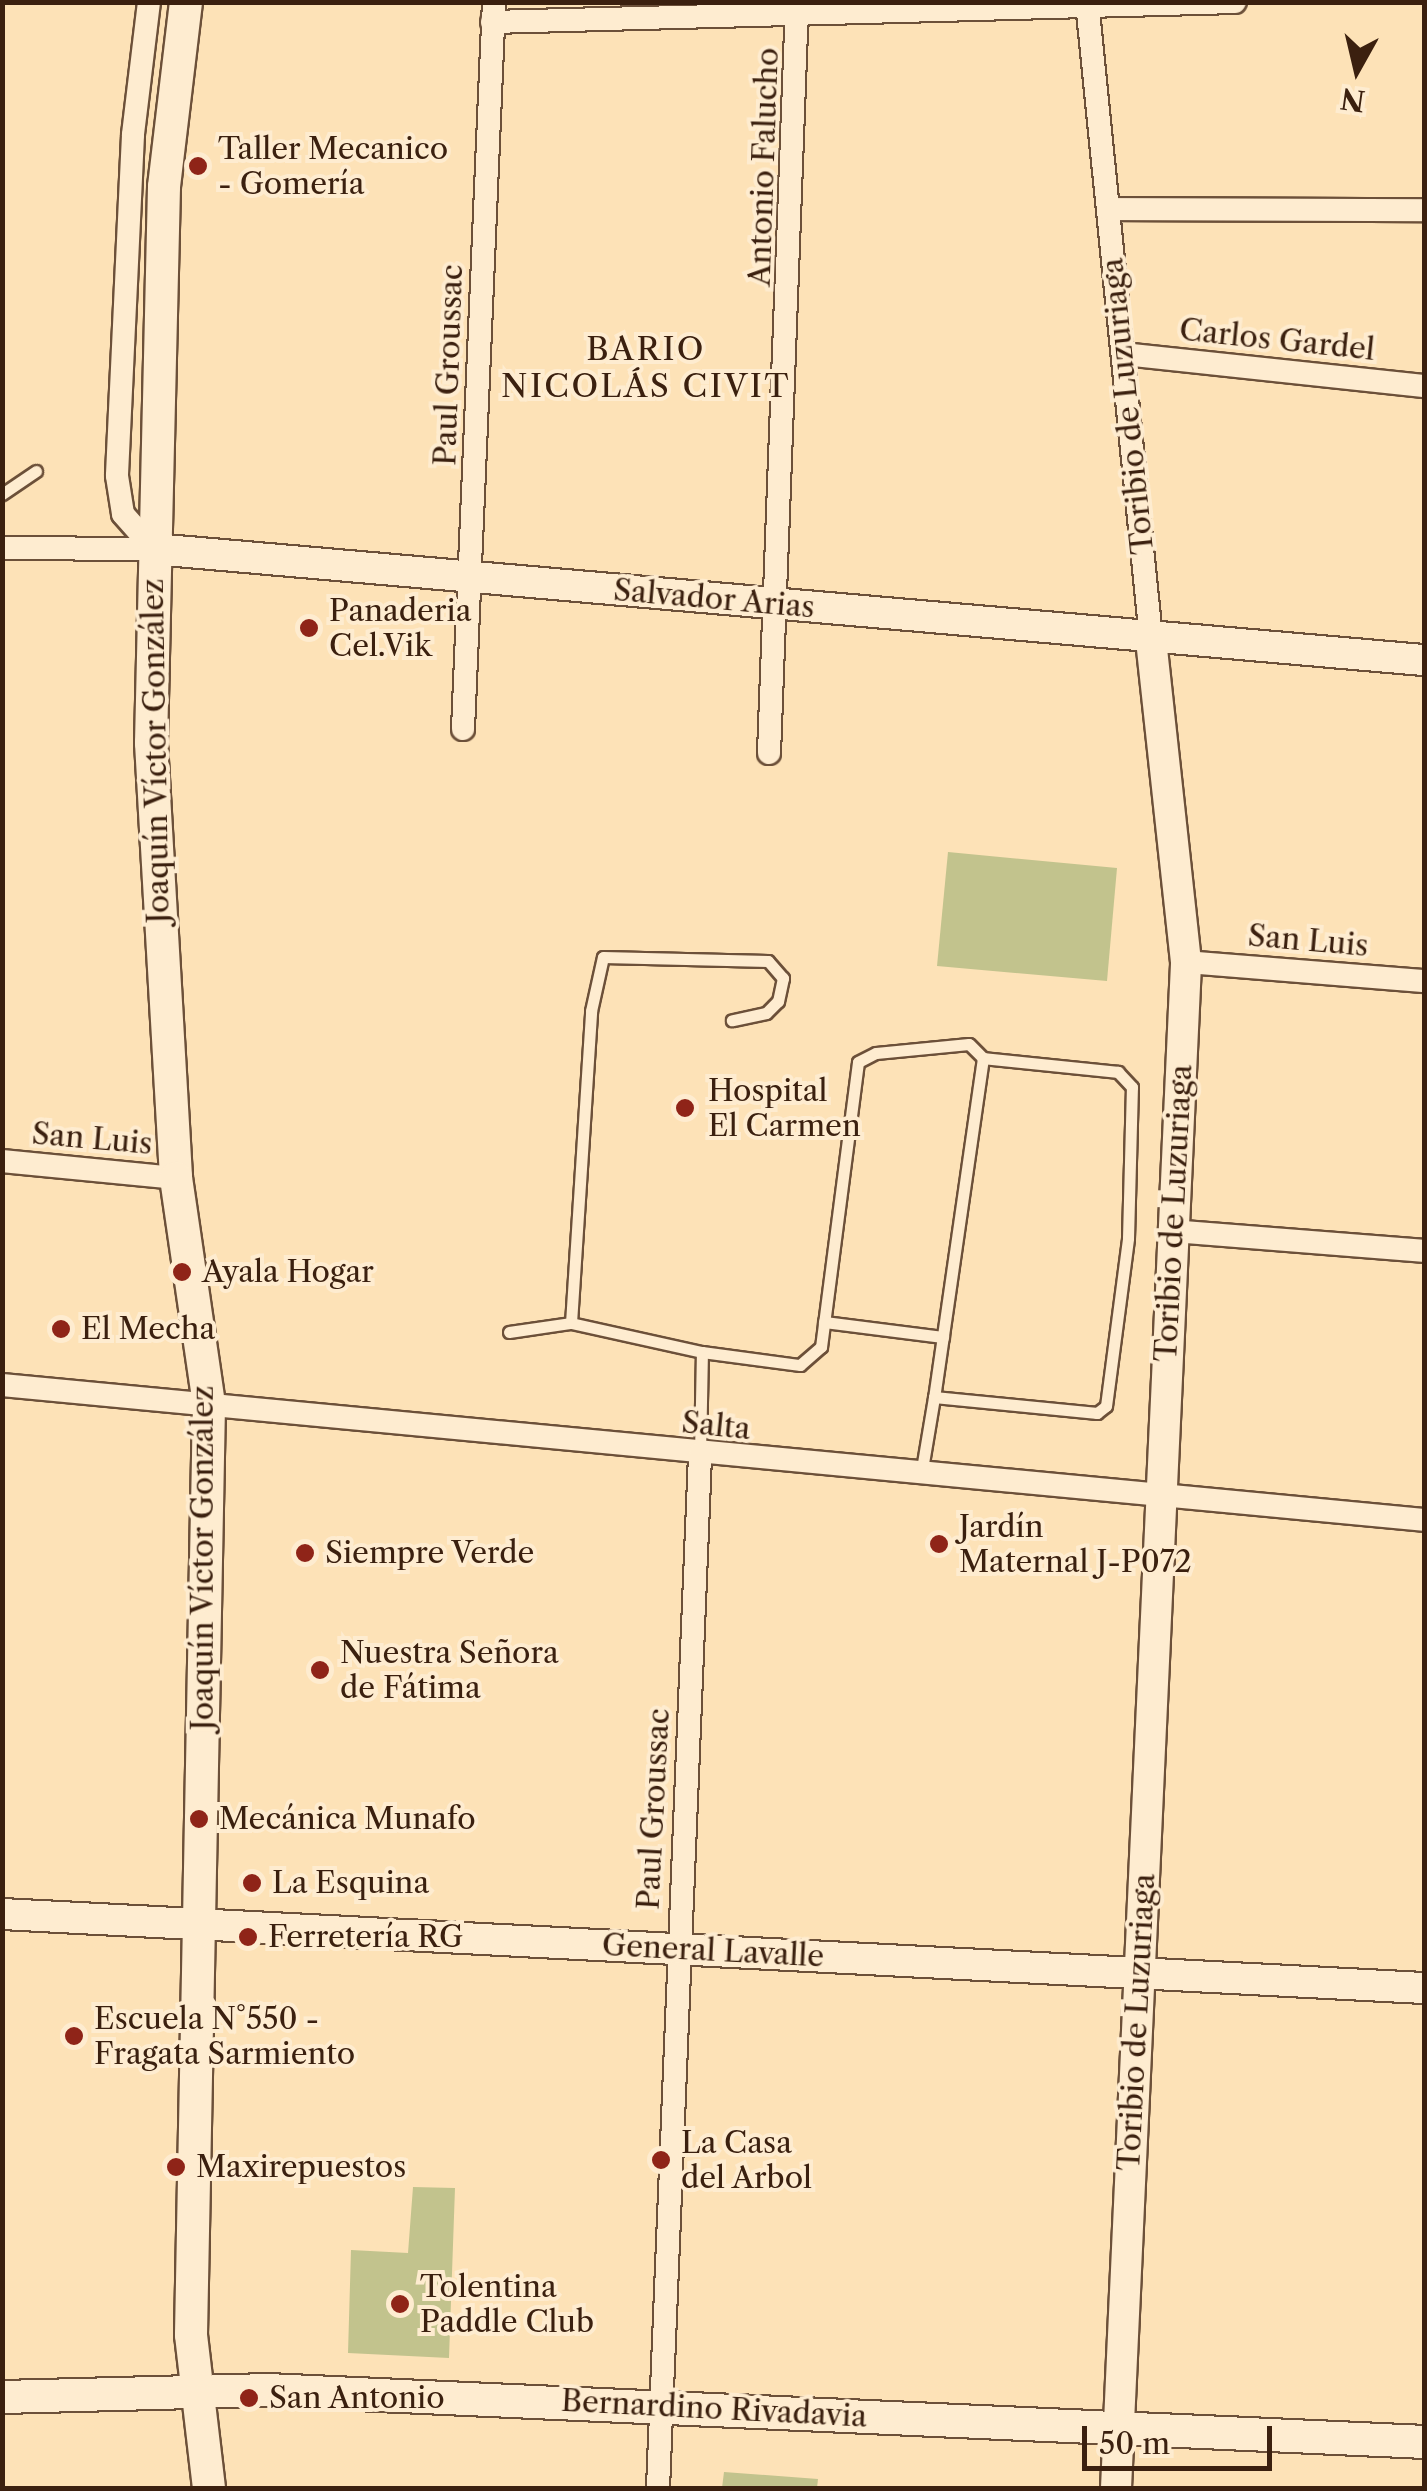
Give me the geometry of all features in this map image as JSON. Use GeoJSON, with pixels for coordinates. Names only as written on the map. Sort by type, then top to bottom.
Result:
{"type":"FeatureCollection","features":[{"type":"Feature","properties":{"kind":"main road","name":"Joaquín Víctor González"},"geometry":{"type":"LineString","coordinates":[[186,2],[164,187],[154,549],[152,820],[176,1178],[208,1404],[197,2390],[209,2488]]}},
{"type":"Feature","properties":{"kind":"main road","name":"Bernardino Rivadavia"},"geometry":{"type":"LineString","coordinates":[[2,2397],[197,2390],[662,2406],[1424,2442]]}},
{"type":"Feature","properties":{"kind":"street","name":"Joaquín Víctor González"},"geometry":{"type":"LineString","coordinates":[[150,2],[133,135],[117,476],[123,514],[154,549]]}},
{"type":"Feature","properties":{"kind":"street"},"geometry":{"type":"LineString","coordinates":[[493,12],[1235,2]]}},
{"type":"Feature","properties":{"kind":"street","name":"Toribio de Luzuriaga"},"geometry":{"type":"LineString","coordinates":[[1087,4],[1186,962],[1116,2488]]}},
{"type":"Feature","properties":{"kind":"street","name":"Antonio Falucho"},"geometry":{"type":"LineString","coordinates":[[768,753],[799,8]]}},
{"type":"Feature","properties":{"kind":"street","name":"Paul Groussac"},"geometry":{"type":"LineString","coordinates":[[463,729],[493,12]]}},
{"type":"Feature","properties":{"kind":"street"},"geometry":{"type":"LineString","coordinates":[[1109,209],[1424,210]]}},
{"type":"Feature","properties":{"kind":"street","name":"Carlos Gardel"},"geometry":{"type":"LineString","coordinates":[[1124,354],[1424,386]]}},
{"type":"Feature","properties":{"kind":"street","name":"Salvador Arias"},"geometry":{"type":"LineString","coordinates":[[2,548],[154,549],[1424,660]]}},
{"type":"Feature","properties":{"kind":"street","name":"San Luis"},"geometry":{"type":"LineString","coordinates":[[1186,962],[1424,981]]}},
{"type":"Feature","properties":{"kind":"street","name":"San Luis"},"geometry":{"type":"LineString","coordinates":[[2,1161],[176,1178]]}},
{"type":"Feature","properties":{"kind":"street"},"geometry":{"type":"LineString","coordinates":[[1172,1231],[1424,1251]]}},
{"type":"Feature","properties":{"kind":"street","name":"Salta"},"geometry":{"type":"LineString","coordinates":[[2,1386],[1424,1520]]}},
{"type":"Feature","properties":{"kind":"street","name":"Paul Groussac"},"geometry":{"type":"LineString","coordinates":[[658,2488],[700,1454]]}},
{"type":"Feature","properties":{"kind":"street","name":"General Lavalle"},"geometry":{"type":"LineString","coordinates":[[2,1914],[200,1921],[1424,1988]]}},
{"type":"Feature","properties":{"kind":"lane"},"geometry":{"type":"LineString","coordinates":[[2,494],[36,471]]}},
{"type":"Feature","properties":{"kind":"lane"},"geometry":{"type":"LineString","coordinates":[[571,1323],[590,1011],[603,957],[768,961],[783,978],[778,1000],[766,1013],[732,1020]]}},
{"type":"Feature","properties":{"kind":"lane"},"geometry":{"type":"LineString","coordinates":[[509,1332],[571,1323],[702,1352],[800,1365],[821,1348],[858,1062],[969,1044],[983,1058],[1118,1072],[1132,1086],[1110,1398],[1097,1413],[934,1396]]}},
{"type":"Feature","properties":{"kind":"lane"},"geometry":{"type":"LineString","coordinates":[[922,1475],[983,1058]]}},
{"type":"Feature","properties":{"kind":"lane"},"geometry":{"type":"LineString","coordinates":[[824,1322],[944,1337]]}},
{"type":"Feature","properties":{"kind":"lane"},"geometry":{"type":"LineString","coordinates":[[700,1454],[702,1352]]}},
{"type":"Feature","properties":{"kind":"green space"},"geometry":{"type":"Polygon","coordinates":[[[948,852],[1117,868],[1107,981],[937,966],[948,852]]]}},
{"type":"Feature","properties":{"kind":"green space","name":"Tolentina Paddle Club"},"geometry":{"type":"Polygon","coordinates":[[[413,2187],[455,2188],[449,2358],[348,2353],[351,2250],[408,2253],[413,2187]]]}},
{"type":"Feature","properties":{"kind":"green space"},"geometry":{"type":"Polygon","coordinates":[[[724,2472],[818,2479],[817,2488],[722,2488],[724,2472]]]}},
{"type":"Feature","properties":{"kind":"place","name":"Taller Mecanico - Gomería"},"geometry":{"type":"Point","coordinates":[198,166]}},
{"type":"Feature","properties":{"kind":"place","name":"Panaderia Cel.Vik"},"geometry":{"type":"Point","coordinates":[309,628]}},
{"type":"Feature","properties":{"kind":"place","name":"Hospital El Carmen"},"geometry":{"type":"Point","coordinates":[685,1108]}},
{"type":"Feature","properties":{"kind":"place","name":"Ayala Hogar"},"geometry":{"type":"Point","coordinates":[182,1272]}},
{"type":"Feature","properties":{"kind":"place","name":"El Mecha"},"geometry":{"type":"Point","coordinates":[61,1329]}},
{"type":"Feature","properties":{"kind":"place","name":"Jardín Maternal J-P072"},"geometry":{"type":"Point","coordinates":[939,1544]}},
{"type":"Feature","properties":{"kind":"place","name":"Siempre Verde"},"geometry":{"type":"Point","coordinates":[305,1553]}},
{"type":"Feature","properties":{"kind":"place","name":"Nuestra Señora de Fátima"},"geometry":{"type":"Point","coordinates":[320,1670]}},
{"type":"Feature","properties":{"kind":"place","name":"Mecánica Munafo"},"geometry":{"type":"Point","coordinates":[199,1819]}},
{"type":"Feature","properties":{"kind":"place","name":"La Esquina"},"geometry":{"type":"Point","coordinates":[252,1883]}},
{"type":"Feature","properties":{"kind":"place","name":"Ferretería RG"},"geometry":{"type":"Point","coordinates":[248,1937]}},
{"type":"Feature","properties":{"kind":"place","name":"Escuela N°550 - Fragata Sarmiento"},"geometry":{"type":"Point","coordinates":[74,2036]}},
{"type":"Feature","properties":{"kind":"place","name":"La Casa del Arbol"},"geometry":{"type":"Point","coordinates":[661,2160]}},
{"type":"Feature","properties":{"kind":"place","name":"Maxirepuestos"},"geometry":{"type":"Point","coordinates":[176,2167]}},
{"type":"Feature","properties":{"kind":"place","name":"Tolentina Paddle Club"},"geometry":{"type":"Point","coordinates":[400,2304]}},
{"type":"Feature","properties":{"kind":"place","name":"San Antonio"},"geometry":{"type":"Point","coordinates":[249,2398]}},
{"type":"Feature","properties":{"kind":"district","name":"BARIO NICOLÁS CIVIT"},"geometry":{"type":"Point","coordinates":[646,368]}}]}
